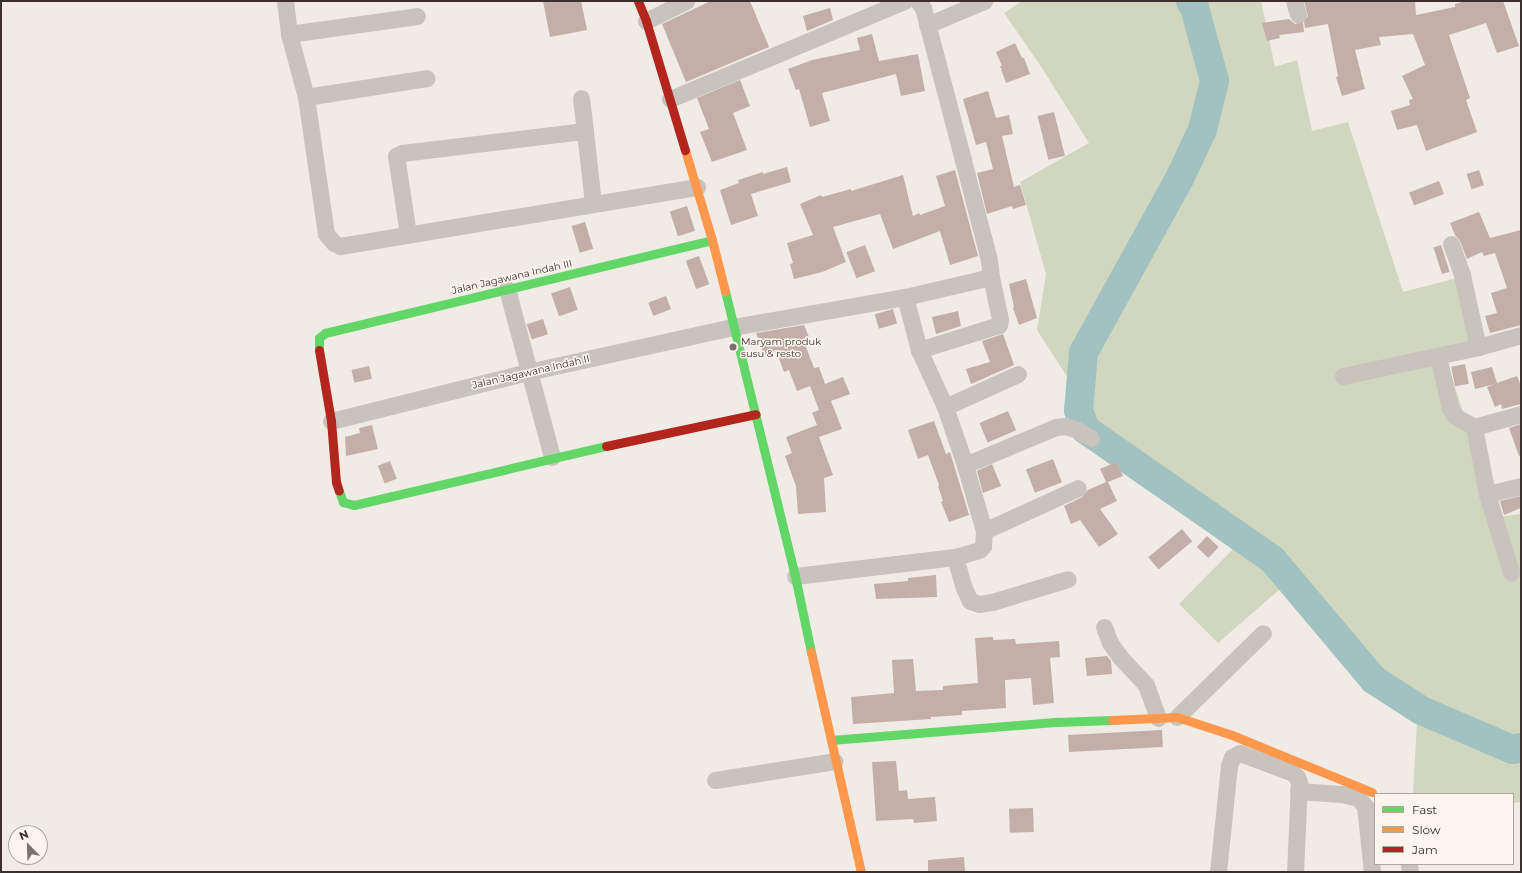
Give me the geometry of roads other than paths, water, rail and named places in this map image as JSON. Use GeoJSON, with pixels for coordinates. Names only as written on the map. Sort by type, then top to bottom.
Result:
{"type":"FeatureCollection","features":[{"type":"Feature","properties":{"kind":"street"},"geometry":{"type":"LineString","coordinates":[[285,1],[289,34],[306,97],[326,234],[334,243],[340,246],[697,187]]}},
{"type":"Feature","properties":{"kind":"street"},"geometry":{"type":"LineString","coordinates":[[638,1],[646,21],[712,240],[795,576],[861,872]]}},
{"type":"Feature","properties":{"kind":"street"},"geometry":{"type":"LineString","coordinates":[[646,21],[686,1]]}},
{"type":"Feature","properties":{"kind":"street"},"geometry":{"type":"LineString","coordinates":[[670,99],[904,1]]}},
{"type":"Feature","properties":{"kind":"street"},"geometry":{"type":"LineString","coordinates":[[918,1],[923,8],[987,252],[1000,319],[999,325],[920,350]]}},
{"type":"Feature","properties":{"kind":"street"},"geometry":{"type":"LineString","coordinates":[[927,25],[984,1]]}},
{"type":"Feature","properties":{"kind":"street"},"geometry":{"type":"LineString","coordinates":[[289,34],[417,16]]}},
{"type":"Feature","properties":{"kind":"street"},"geometry":{"type":"LineString","coordinates":[[306,97],[427,78]]}},
{"type":"Feature","properties":{"kind":"street"},"geometry":{"type":"LineString","coordinates":[[581,98],[593,203]]}},
{"type":"Feature","properties":{"kind":"street"},"geometry":{"type":"LineString","coordinates":[[408,234],[396,156],[398,154],[585,131]]}},
{"type":"Feature","properties":{"kind":"street","name":"Jalan Jagawana Indah III"},"geometry":{"type":"LineString","coordinates":[[331,421],[319,338],[325,333],[712,240]]}},
{"type":"Feature","properties":{"kind":"street"},"geometry":{"type":"LineString","coordinates":[[1452,244],[1462,276],[1478,347]]}},
{"type":"Feature","properties":{"kind":"street","name":"Jalan Jagawana Indah II"},"geometry":{"type":"LineString","coordinates":[[331,421],[528,372],[733,327],[905,296],[991,277]]}},
{"type":"Feature","properties":{"kind":"street"},"geometry":{"type":"LineString","coordinates":[[507,289],[552,457]]}},
{"type":"Feature","properties":{"kind":"street"},"geometry":{"type":"LineString","coordinates":[[795,576],[955,557],[979,550],[984,541],[984,531],[965,465],[945,407],[920,350],[905,296]]}},
{"type":"Feature","properties":{"kind":"street"},"geometry":{"type":"LineString","coordinates":[[1343,376],[1478,347],[1521,335]]}},
{"type":"Feature","properties":{"kind":"street"},"geometry":{"type":"LineString","coordinates":[[1438,356],[1450,408],[1455,416],[1474,427],[1521,414]]}},
{"type":"Feature","properties":{"kind":"street"},"geometry":{"type":"LineString","coordinates":[[945,407],[1018,374]]}},
{"type":"Feature","properties":{"kind":"street"},"geometry":{"type":"LineString","coordinates":[[331,421],[336,482],[343,502],[354,505],[552,457],[756,414]]}},
{"type":"Feature","properties":{"kind":"street"},"geometry":{"type":"LineString","coordinates":[[965,465],[1056,427],[1065,426],[1092,438]]}},
{"type":"Feature","properties":{"kind":"street"},"geometry":{"type":"LineString","coordinates":[[1474,427],[1487,494],[1511,572]]}},
{"type":"Feature","properties":{"kind":"street"},"geometry":{"type":"LineString","coordinates":[[1487,494],[1521,486]]}},
{"type":"Feature","properties":{"kind":"street"},"geometry":{"type":"LineString","coordinates":[[984,531],[1078,488]]}},
{"type":"Feature","properties":{"kind":"street"},"geometry":{"type":"LineString","coordinates":[[955,557],[970,600],[979,604],[992,602],[1068,579]]}},
{"type":"Feature","properties":{"kind":"street"},"geometry":{"type":"LineString","coordinates":[[1104,627],[1110,643],[1120,657],[1146,685],[1158,718]]}},
{"type":"Feature","properties":{"kind":"street"},"geometry":{"type":"LineString","coordinates":[[1177,717],[1262,633]]}},
{"type":"Feature","properties":{"kind":"street"},"geometry":{"type":"LineString","coordinates":[[831,740],[1057,722],[1177,717],[1232,735],[1372,792]]}},
{"type":"Feature","properties":{"kind":"street"},"geometry":{"type":"LineString","coordinates":[[1218,872],[1229,766],[1232,757],[1240,753],[1293,773],[1299,782],[1295,872]]}},
{"type":"Feature","properties":{"kind":"street"},"geometry":{"type":"LineString","coordinates":[[715,780],[835,760]]}},
{"type":"Feature","properties":{"kind":"street"},"geometry":{"type":"LineString","coordinates":[[1298,791],[1341,794],[1358,798],[1365,806],[1372,872]]}},
{"type":"Feature","properties":{"kind":"waterway"},"geometry":{"type":"LineString","coordinates":[[1190,1],[1194,7],[1214,80],[1202,129],[1179,178],[1083,352],[1078,410],[1085,429],[1272,559],[1373,679],[1421,710],[1512,749],[1521,747]]}},
{"type":"Feature","properties":{"kind":"place","name":"Maryam produk susu & resto"},"geometry":{"type":"Point","coordinates":[733,347]}}]}
